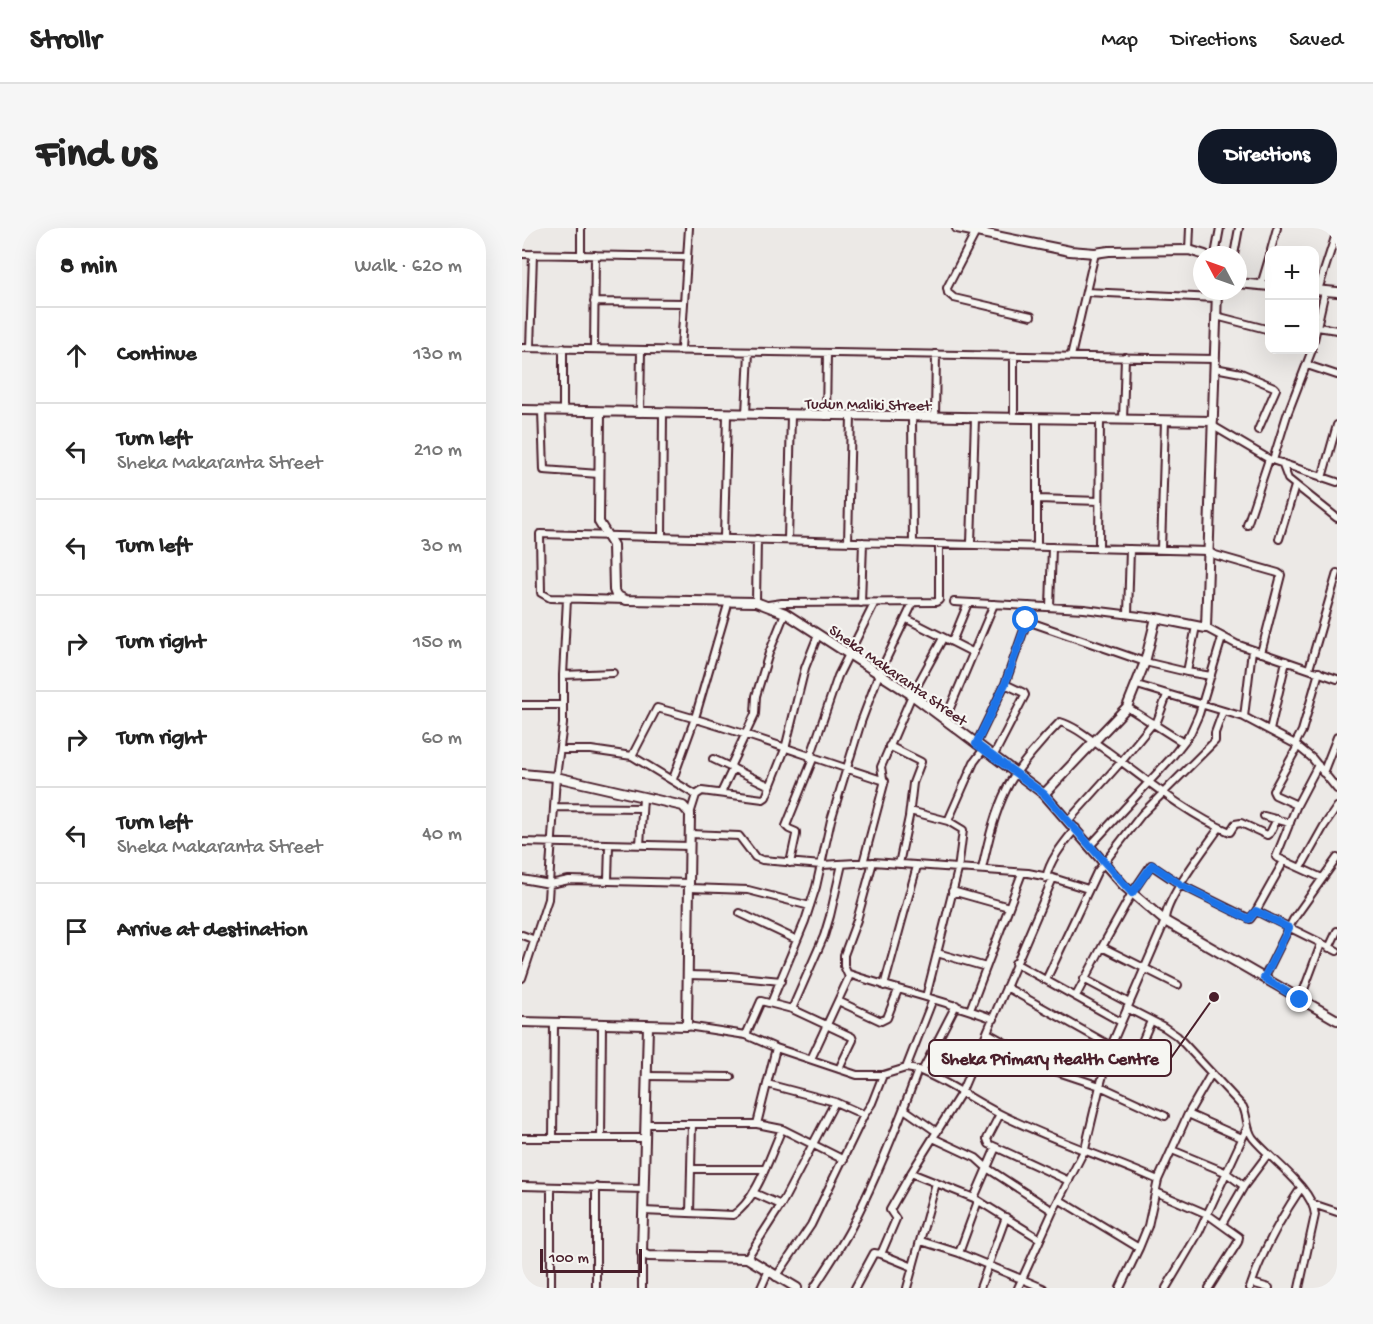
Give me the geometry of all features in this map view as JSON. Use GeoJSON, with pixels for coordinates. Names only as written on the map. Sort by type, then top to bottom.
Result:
{"type":"FeatureCollection","features":[{"type":"Feature","properties":{"kind":"street"},"geometry":{"type":"LineString","coordinates":[[581,228],[581,255]]}},
{"type":"Feature","properties":{"kind":"street"},"geometry":{"type":"LineString","coordinates":[[681,349],[689,228]]}},
{"type":"Feature","properties":{"kind":"street"},"geometry":{"type":"LineString","coordinates":[[957,228],[1095,254],[1109,251],[1193,251]]}},
{"type":"Feature","properties":{"kind":"street"},"geometry":{"type":"LineString","coordinates":[[1189,250],[1190,228]]}},
{"type":"Feature","properties":{"kind":"street"},"geometry":{"type":"LineString","coordinates":[[1217,246],[1220,228]]}},
{"type":"Feature","properties":{"kind":"street"},"geometry":{"type":"LineString","coordinates":[[1236,246],[1239,228]]}},
{"type":"Feature","properties":{"kind":"street"},"geometry":{"type":"LineString","coordinates":[[1272,246],[1277,228]]}},
{"type":"Feature","properties":{"kind":"street"},"geometry":{"type":"LineString","coordinates":[[1337,231],[1319,290],[1337,292]]}},
{"type":"Feature","properties":{"kind":"street"},"geometry":{"type":"LineString","coordinates":[[975,232],[947,288],[948,293],[954,298],[1031,316]]}},
{"type":"Feature","properties":{"kind":"street"},"geometry":{"type":"LineString","coordinates":[[522,254],[687,257]]}},
{"type":"Feature","properties":{"kind":"street"},"geometry":{"type":"LineString","coordinates":[[533,254],[526,348],[1215,359]]}},
{"type":"Feature","properties":{"kind":"street"},"geometry":{"type":"LineString","coordinates":[[1071,356],[1095,254]]}},
{"type":"Feature","properties":{"kind":"street"},"geometry":{"type":"LineString","coordinates":[[594,349],[595,255]]}},
{"type":"Feature","properties":{"kind":"street"},"geometry":{"type":"LineString","coordinates":[[1247,284],[1265,285]]}},
{"type":"Feature","properties":{"kind":"street"},"geometry":{"type":"LineString","coordinates":[[1086,292],[1193,294]]}},
{"type":"Feature","properties":{"kind":"street"},"geometry":{"type":"LineString","coordinates":[[1206,628],[1217,300]]}},
{"type":"Feature","properties":{"kind":"street"},"geometry":{"type":"LineString","coordinates":[[594,302],[684,303]]}},
{"type":"Feature","properties":{"kind":"street"},"geometry":{"type":"LineString","coordinates":[[1216,316],[1265,329]]}},
{"type":"Feature","properties":{"kind":"street"},"geometry":{"type":"LineString","coordinates":[[1319,327],[1337,330]]}},
{"type":"Feature","properties":{"kind":"street"},"geometry":{"type":"LineString","coordinates":[[563,411],[564,348]]}},
{"type":"Feature","properties":{"kind":"street"},"geometry":{"type":"LineString","coordinates":[[640,413],[641,350]]}},
{"type":"Feature","properties":{"kind":"street"},"geometry":{"type":"LineString","coordinates":[[746,414],[749,351]]}},
{"type":"Feature","properties":{"kind":"street"},"geometry":{"type":"LineString","coordinates":[[826,416],[827,353]]}},
{"type":"Feature","properties":{"kind":"street"},"geometry":{"type":"LineString","coordinates":[[935,417],[936,354]]}},
{"type":"Feature","properties":{"kind":"street"},"geometry":{"type":"LineString","coordinates":[[1247,525],[1311,354]]}},
{"type":"Feature","properties":{"kind":"street"},"geometry":{"type":"LineString","coordinates":[[1014,356],[1014,418]]}},
{"type":"Feature","properties":{"kind":"street"},"geometry":{"type":"LineString","coordinates":[[1123,420],[1125,357]]}},
{"type":"Feature","properties":{"kind":"street"},"geometry":{"type":"LineString","coordinates":[[1307,365],[1337,375]]}},
{"type":"Feature","properties":{"kind":"street"},"geometry":{"type":"LineString","coordinates":[[1215,368],[1241,373],[1276,389],[1258,430]]}},
{"type":"Feature","properties":{"kind":"street","name":"Tudun Maliki Street"},"geometry":{"type":"LineString","coordinates":[[522,410],[727,415],[1037,418],[1213,424]]}},
{"type":"Feature","properties":{"kind":"street"},"geometry":{"type":"LineString","coordinates":[[542,411],[544,470],[599,474]]}},
{"type":"Feature","properties":{"kind":"street"},"geometry":{"type":"LineString","coordinates":[[600,412],[599,522],[600,528],[613,545],[614,592],[626,600]]}},
{"type":"Feature","properties":{"kind":"street"},"geometry":{"type":"LineString","coordinates":[[662,537],[663,413]]}},
{"type":"Feature","properties":{"kind":"street"},"geometry":{"type":"LineString","coordinates":[[724,538],[727,415]]}},
{"type":"Feature","properties":{"kind":"street"},"geometry":{"type":"LineString","coordinates":[[788,540],[790,415]]}},
{"type":"Feature","properties":{"kind":"street"},"geometry":{"type":"LineString","coordinates":[[848,542],[851,416]]}},
{"type":"Feature","properties":{"kind":"street"},"geometry":{"type":"LineString","coordinates":[[912,417],[913,544]]}},
{"type":"Feature","properties":{"kind":"street"},"geometry":{"type":"LineString","coordinates":[[971,543],[975,418]]}},
{"type":"Feature","properties":{"kind":"street"},"geometry":{"type":"LineString","coordinates":[[1037,418],[1037,546]]}},
{"type":"Feature","properties":{"kind":"street"},"geometry":{"type":"LineString","coordinates":[[1099,548],[1100,420]]}},
{"type":"Feature","properties":{"kind":"street"},"geometry":{"type":"LineString","coordinates":[[1161,549],[1165,421]]}},
{"type":"Feature","properties":{"kind":"street"},"geometry":{"type":"LineString","coordinates":[[1213,424],[1271,459],[1337,482]]}},
{"type":"Feature","properties":{"kind":"street"},"geometry":{"type":"LineString","coordinates":[[1322,478],[1337,425]]}},
{"type":"Feature","properties":{"kind":"street"},"geometry":{"type":"LineString","coordinates":[[1282,463],[1288,479],[1337,518]]}},
{"type":"Feature","properties":{"kind":"street"},"geometry":{"type":"LineString","coordinates":[[1279,539],[1295,486]]}},
{"type":"Feature","properties":{"kind":"street"},"geometry":{"type":"LineString","coordinates":[[1038,499],[1099,501]]}},
{"type":"Feature","properties":{"kind":"street"},"geometry":{"type":"LineString","coordinates":[[626,600],[550,598],[541,593],[540,534],[939,545],[971,543],[1208,551],[1281,575],[1261,653]]}},
{"type":"Feature","properties":{"kind":"street"},"geometry":{"type":"LineString","coordinates":[[756,602],[757,539]]}},
{"type":"Feature","properties":{"kind":"street"},"geometry":{"type":"LineString","coordinates":[[861,603],[863,542]]}},
{"type":"Feature","properties":{"kind":"street"},"geometry":{"type":"LineString","coordinates":[[768,605],[936,602],[939,600],[939,545]]}},
{"type":"Feature","properties":{"kind":"street"},"geometry":{"type":"LineString","coordinates":[[1050,607],[1052,547]]}},
{"type":"Feature","properties":{"kind":"street"},"geometry":{"type":"LineString","coordinates":[[1128,614],[1130,549]]}},
{"type":"Feature","properties":{"kind":"street"},"geometry":{"type":"LineString","coordinates":[[1309,669],[1337,573]]}},
{"type":"Feature","properties":{"kind":"street"},"geometry":{"type":"LineString","coordinates":[[522,978],[548,899],[550,884],[556,777],[561,750],[567,599]]}},
{"type":"Feature","properties":{"kind":"street","name":"Sheka Makaranta Street"},"geometry":{"type":"LineString","coordinates":[[626,600],[756,602],[785,613],[912,696],[1044,794],[1132,893],[1165,921],[1337,1020]]}},
{"type":"Feature","properties":{"kind":"street"},"geometry":{"type":"LineString","coordinates":[[673,780],[695,718],[729,601]]}},
{"type":"Feature","properties":{"kind":"street"},"geometry":{"type":"LineString","coordinates":[[954,602],[1128,614],[1206,628],[1222,638],[1252,650],[1337,679]]}},
{"type":"Feature","properties":{"kind":"street"},"geometry":{"type":"LineString","coordinates":[[771,1003],[810,906],[846,769],[879,674],[913,603]]}},
{"type":"Feature","properties":{"kind":"street"},"geometry":{"type":"LineString","coordinates":[[952,642],[968,603]]}},
{"type":"Feature","properties":{"kind":"street"},"geometry":{"type":"LineString","coordinates":[[790,863],[796,832],[786,826],[812,758],[838,676],[874,604]]}},
{"type":"Feature","properties":{"kind":"street"},"geometry":{"type":"LineString","coordinates":[[945,720],[994,604]]}},
{"type":"Feature","properties":{"kind":"street"},"geometry":{"type":"LineString","coordinates":[[948,821],[1005,684],[1027,621],[1029,606]]}},
{"type":"Feature","properties":{"kind":"street"},"geometry":{"type":"LineString","coordinates":[[721,793],[754,714],[756,696],[768,653],[785,613]]}},
{"type":"Feature","properties":{"kind":"street"},"geometry":{"type":"LineString","coordinates":[[1044,794],[1126,707],[1145,662],[1156,618]]}},
{"type":"Feature","properties":{"kind":"street"},"geometry":{"type":"LineString","coordinates":[[907,619],[974,653]]}},
{"type":"Feature","properties":{"kind":"street"},"geometry":{"type":"LineString","coordinates":[[1027,621],[1145,662],[1211,676]]}},
{"type":"Feature","properties":{"kind":"street"},"geometry":{"type":"LineString","coordinates":[[1187,672],[1196,626]]}},
{"type":"Feature","properties":{"kind":"street"},"geometry":{"type":"LineString","coordinates":[[687,1026],[690,814],[696,795],[702,791],[763,799],[766,797],[785,749],[805,668],[818,635]]}},
{"type":"Feature","properties":{"kind":"street"},"geometry":{"type":"LineString","coordinates":[[863,863],[885,781],[881,767],[912,696],[943,638]]}},
{"type":"Feature","properties":{"kind":"street"},"geometry":{"type":"LineString","coordinates":[[1090,846],[1172,757],[1190,734],[1202,704],[1222,638]]}},
{"type":"Feature","properties":{"kind":"street"},"geometry":{"type":"LineString","coordinates":[[1244,717],[1252,650]]}},
{"type":"Feature","properties":{"kind":"street"},"geometry":{"type":"LineString","coordinates":[[1270,730],[1286,661]]}},
{"type":"Feature","properties":{"kind":"street"},"geometry":{"type":"LineString","coordinates":[[1297,805],[1275,795],[1273,791],[1297,745],[1319,672]]}},
{"type":"Feature","properties":{"kind":"street"},"geometry":{"type":"LineString","coordinates":[[563,675],[613,673]]}},
{"type":"Feature","properties":{"kind":"street"},"geometry":{"type":"LineString","coordinates":[[993,757],[1025,695],[1005,684]]}},
{"type":"Feature","properties":{"kind":"street"},"geometry":{"type":"LineString","coordinates":[[1137,685],[1244,717],[1270,730],[1297,745],[1318,765],[1337,789]]}},
{"type":"Feature","properties":{"kind":"street"},"geometry":{"type":"LineString","coordinates":[[1069,820],[1154,724],[1167,695]]}},
{"type":"Feature","properties":{"kind":"street"},"geometry":{"type":"LineString","coordinates":[[522,705],[563,705]]}},
{"type":"Feature","properties":{"kind":"street"},"geometry":{"type":"LineString","coordinates":[[1126,707],[1182,742]]}},
{"type":"Feature","properties":{"kind":"street"},"geometry":{"type":"LineString","coordinates":[[632,756],[656,708],[695,718],[885,781]]}},
{"type":"Feature","properties":{"kind":"street"},"geometry":{"type":"LineString","coordinates":[[1046,980],[1088,889],[1104,863],[1136,821],[1215,741],[1215,733],[1223,711]]}},
{"type":"Feature","properties":{"kind":"street"},"geometry":{"type":"LineString","coordinates":[[982,869],[991,830],[1007,787],[1060,722],[1219,828],[1229,832],[1235,824],[1241,823],[1268,835],[1277,819]]}},
{"type":"Feature","properties":{"kind":"street"},"geometry":{"type":"LineString","coordinates":[[1323,773],[1334,758],[1337,737]]}},
{"type":"Feature","properties":{"kind":"street"},"geometry":{"type":"LineString","coordinates":[[889,746],[921,761],[913,783],[910,811],[899,864]]}},
{"type":"Feature","properties":{"kind":"street"},"geometry":{"type":"LineString","coordinates":[[561,750],[591,750],[632,756],[696,795]]}},
{"type":"Feature","properties":{"kind":"street"},"geometry":{"type":"LineString","coordinates":[[713,759],[770,786]]}},
{"type":"Feature","properties":{"kind":"street"},"geometry":{"type":"LineString","coordinates":[[1318,765],[1297,805],[1276,857],[1322,878]]}},
{"type":"Feature","properties":{"kind":"street"},"geometry":{"type":"LineString","coordinates":[[522,774],[556,777],[683,806],[690,814]]}},
{"type":"Feature","properties":{"kind":"street"},"geometry":{"type":"LineString","coordinates":[[640,845],[643,798]]}},
{"type":"Feature","properties":{"kind":"street"},"geometry":{"type":"LineString","coordinates":[[554,807],[642,808]]}},
{"type":"Feature","properties":{"kind":"street"},"geometry":{"type":"LineString","coordinates":[[1301,867],[1337,807]]}},
{"type":"Feature","properties":{"kind":"street"},"geometry":{"type":"LineString","coordinates":[[906,1068],[929,998],[937,953],[958,870],[963,830],[948,821],[910,811]]}},
{"type":"Feature","properties":{"kind":"street"},"geometry":{"type":"LineString","coordinates":[[1264,816],[1290,823]]}},
{"type":"Feature","properties":{"kind":"street"},"geometry":{"type":"LineString","coordinates":[[881,1254],[896,1219],[890,1210],[961,1093],[994,1019],[1050,878],[1049,868],[1076,828]]}},
{"type":"Feature","properties":{"kind":"street"},"geometry":{"type":"LineString","coordinates":[[1018,1288],[1084,1149],[1112,1046],[1167,912],[1181,885],[1219,828]]}},
{"type":"Feature","properties":{"kind":"street"},"geometry":{"type":"LineString","coordinates":[[690,834],[739,836],[755,857],[762,860],[822,865],[873,862],[958,870],[982,869],[1050,878],[1088,889]]}},
{"type":"Feature","properties":{"kind":"street"},"geometry":{"type":"LineString","coordinates":[[522,842],[690,846]]}},
{"type":"Feature","properties":{"kind":"street"},"geometry":{"type":"LineString","coordinates":[[608,880],[609,845]]}},
{"type":"Feature","properties":{"kind":"street"},"geometry":{"type":"LineString","coordinates":[[1264,978],[1289,928],[1337,858]]}},
{"type":"Feature","properties":{"kind":"street"},"geometry":{"type":"LineString","coordinates":[[1076,996],[1132,893],[1151,865],[1181,885],[1250,919],[1284,861]]}},
{"type":"Feature","properties":{"kind":"street"},"geometry":{"type":"LineString","coordinates":[[873,862],[857,920],[844,955],[844,966],[849,974],[956,1005],[994,1019]]}},
{"type":"Feature","properties":{"kind":"street"},"geometry":{"type":"LineString","coordinates":[[792,1010],[824,936],[842,864]]}},
{"type":"Feature","properties":{"kind":"street"},"geometry":{"type":"LineString","coordinates":[[884,986],[917,866]]}},
{"type":"Feature","properties":{"kind":"street"},"geometry":{"type":"LineString","coordinates":[[970,1010],[1022,873]]}},
{"type":"Feature","properties":{"kind":"street"},"geometry":{"type":"LineString","coordinates":[[522,879],[550,884],[569,880],[608,880],[748,890],[810,906]]}},
{"type":"Feature","properties":{"kind":"street"},"geometry":{"type":"LineString","coordinates":[[952,891],[1009,907]]}},
{"type":"Feature","properties":{"kind":"street"},"geometry":{"type":"LineString","coordinates":[[1256,911],[1337,951]]}},
{"type":"Feature","properties":{"kind":"street"},"geometry":{"type":"LineString","coordinates":[[740,913],[797,940]]}},
{"type":"Feature","properties":{"kind":"street"},"geometry":{"type":"LineString","coordinates":[[1329,948],[1337,931]]}},
{"type":"Feature","properties":{"kind":"street"},"geometry":{"type":"LineString","coordinates":[[522,935],[535,940]]}},
{"type":"Feature","properties":{"kind":"street"},"geometry":{"type":"LineString","coordinates":[[1300,1000],[1321,944]]}},
{"type":"Feature","properties":{"kind":"street"},"geometry":{"type":"LineString","coordinates":[[1102,947],[1178,985]]}},
{"type":"Feature","properties":{"kind":"street"},"geometry":{"type":"LineString","coordinates":[[937,953],[986,968]]}},
{"type":"Feature","properties":{"kind":"street"},"geometry":{"type":"LineString","coordinates":[[1015,963],[1121,1022]]}},
{"type":"Feature","properties":{"kind":"street"},"geometry":{"type":"LineString","coordinates":[[811,1059],[849,974]]}},
{"type":"Feature","properties":{"kind":"street"},"geometry":{"type":"LineString","coordinates":[[687,975],[781,981]]}},
{"type":"Feature","properties":{"kind":"street"},"geometry":{"type":"LineString","coordinates":[[1084,979],[1177,1036],[1242,1107],[1251,1134],[1302,1188],[1313,1204],[1315,1215],[1299,1288]]}},
{"type":"Feature","properties":{"kind":"street"},"geometry":{"type":"LineString","coordinates":[[1006,987],[1112,1046]]}},
{"type":"Feature","properties":{"kind":"street"},"geometry":{"type":"LineString","coordinates":[[838,1001],[881,1021],[887,1018],[898,990]]}},
{"type":"Feature","properties":{"kind":"street"},"geometry":{"type":"LineString","coordinates":[[746,1035],[761,1001],[792,1010],[850,1035],[853,1040],[839,1069]]}},
{"type":"Feature","properties":{"kind":"street"},"geometry":{"type":"LineString","coordinates":[[814,1288],[852,1226],[900,1121],[920,1070],[956,1005]]}},
{"type":"Feature","properties":{"kind":"street"},"geometry":{"type":"LineString","coordinates":[[1132,1065],[1151,1021]]}},
{"type":"Feature","properties":{"kind":"street"},"geometry":{"type":"LineString","coordinates":[[522,1022],[687,1026],[746,1035],[776,1048],[857,1075],[883,1075],[906,1068],[920,1070],[1000,1114],[1055,1139],[1158,1180]]}},
{"type":"Feature","properties":{"kind":"street"},"geometry":{"type":"LineString","coordinates":[[553,1138],[554,1024]]}},
{"type":"Feature","properties":{"kind":"street"},"geometry":{"type":"LineString","coordinates":[[601,1138],[602,1025]]}},
{"type":"Feature","properties":{"kind":"street"},"geometry":{"type":"LineString","coordinates":[[642,1288],[648,1026]]}},
{"type":"Feature","properties":{"kind":"street"},"geometry":{"type":"LineString","coordinates":[[988,1033],[1055,1071],[1100,1086],[1165,1116]]}},
{"type":"Feature","properties":{"kind":"street"},"geometry":{"type":"LineString","coordinates":[[757,1124],[776,1048]]}},
{"type":"Feature","properties":{"kind":"street"},"geometry":{"type":"LineString","coordinates":[[1120,1288],[1148,1226],[1158,1180],[1188,1114],[1211,1074]]}},
{"type":"Feature","properties":{"kind":"street"},"geometry":{"type":"LineString","coordinates":[[776,1277],[811,1225],[872,1103],[883,1075]]}},
{"type":"Feature","properties":{"kind":"street"},"geometry":{"type":"LineString","coordinates":[[647,1077],[732,1077]]}},
{"type":"Feature","properties":{"kind":"street"},"geometry":{"type":"LineString","coordinates":[[767,1084],[836,1102],[864,1115]]}},
{"type":"Feature","properties":{"kind":"street"},"geometry":{"type":"LineString","coordinates":[[747,1258],[781,1205],[836,1102]]}},
{"type":"Feature","properties":{"kind":"street"},"geometry":{"type":"LineString","coordinates":[[904,1109],[935,1135],[975,1158],[1053,1211]]}},
{"type":"Feature","properties":{"kind":"street"},"geometry":{"type":"LineString","coordinates":[[1000,1114],[987,1142],[1069,1181]]}},
{"type":"Feature","properties":{"kind":"street"},"geometry":{"type":"LineString","coordinates":[[1188,1114],[1242,1138]]}},
{"type":"Feature","properties":{"kind":"street"},"geometry":{"type":"LineString","coordinates":[[646,1124],[757,1124],[782,1129],[844,1160]]}},
{"type":"Feature","properties":{"kind":"street"},"geometry":{"type":"LineString","coordinates":[[690,1213],[692,1124]]}},
{"type":"Feature","properties":{"kind":"street"},"geometry":{"type":"LineString","coordinates":[[1166,1288],[1178,1266],[1186,1257],[1248,1126]]}},
{"type":"Feature","properties":{"kind":"street"},"geometry":{"type":"LineString","coordinates":[[643,1211],[733,1215],[754,1193],[782,1129]]}},
{"type":"Feature","properties":{"kind":"street"},"geometry":{"type":"LineString","coordinates":[[522,1138],[645,1138]]}},
{"type":"Feature","properties":{"kind":"street"},"geometry":{"type":"LineString","coordinates":[[959,1253],[996,1147]]}},
{"type":"Feature","properties":{"kind":"street"},"geometry":{"type":"LineString","coordinates":[[1172,1150],[1226,1172],[1244,1186]]}},
{"type":"Feature","properties":{"kind":"street"},"geometry":{"type":"LineString","coordinates":[[1222,1224],[1244,1186],[1268,1154]]}},
{"type":"Feature","properties":{"kind":"street"},"geometry":{"type":"LineString","coordinates":[[691,1169],[764,1169]]}},
{"type":"Feature","properties":{"kind":"street"},"geometry":{"type":"LineString","coordinates":[[911,1173],[976,1200],[1040,1239]]}},
{"type":"Feature","properties":{"kind":"street"},"geometry":{"type":"LineString","coordinates":[[907,1288],[936,1183]]}},
{"type":"Feature","properties":{"kind":"street"},"geometry":{"type":"LineString","coordinates":[[522,1186],[644,1189]]}},
{"type":"Feature","properties":{"kind":"street"},"geometry":{"type":"LineString","coordinates":[[551,1288],[552,1187]]}},
{"type":"Feature","properties":{"kind":"street"},"geometry":{"type":"LineString","coordinates":[[596,1187],[596,1288]]}},
{"type":"Feature","properties":{"kind":"street"},"geometry":{"type":"LineString","coordinates":[[1269,1288],[1251,1285],[1286,1210],[1302,1188]]}},
{"type":"Feature","properties":{"kind":"street"},"geometry":{"type":"LineString","coordinates":[[1156,1192],[1207,1214],[1237,1235],[1239,1239],[1209,1288]]}},
{"type":"Feature","properties":{"kind":"street"},"geometry":{"type":"LineString","coordinates":[[754,1193],[781,1205]]}},
{"type":"Feature","properties":{"kind":"street"},"geometry":{"type":"LineString","coordinates":[[1060,1200],[1139,1248]]}},
{"type":"Feature","properties":{"kind":"street"},"geometry":{"type":"LineString","coordinates":[[1313,1204],[1337,1212]]}},
{"type":"Feature","properties":{"kind":"street"},"geometry":{"type":"LineString","coordinates":[[980,1288],[1006,1217]]}},
{"type":"Feature","properties":{"kind":"street"},"geometry":{"type":"LineString","coordinates":[[921,1241],[959,1253],[1043,1288]]}},
{"type":"Feature","properties":{"kind":"street"},"geometry":{"type":"LineString","coordinates":[[855,1288],[872,1255],[876,1252],[913,1267]]}},
{"type":"Feature","properties":{"kind":"street"},"geometry":{"type":"LineString","coordinates":[[642,1253],[648,1256],[747,1258],[797,1288]]}},
{"type":"Feature","properties":{"kind":"street"},"geometry":{"type":"LineString","coordinates":[[761,1288],[768,1272]]}},
{"type":"Feature","properties":{"kind":"place","name":"Sheka Primary Health Centre"},"geometry":{"type":"Point","coordinates":[1214,997]}},
{"type":"Feature","properties":{"kind":"route"},"geometry":{"type":"LineString","coordinates":[[1026,620],[1005,684],[976,744],[1044,794],[1132,893],[1152,865],[1181,885],[1249,919],[1256,911],[1289,928],[1264,978],[1300,1000]]}}]}
